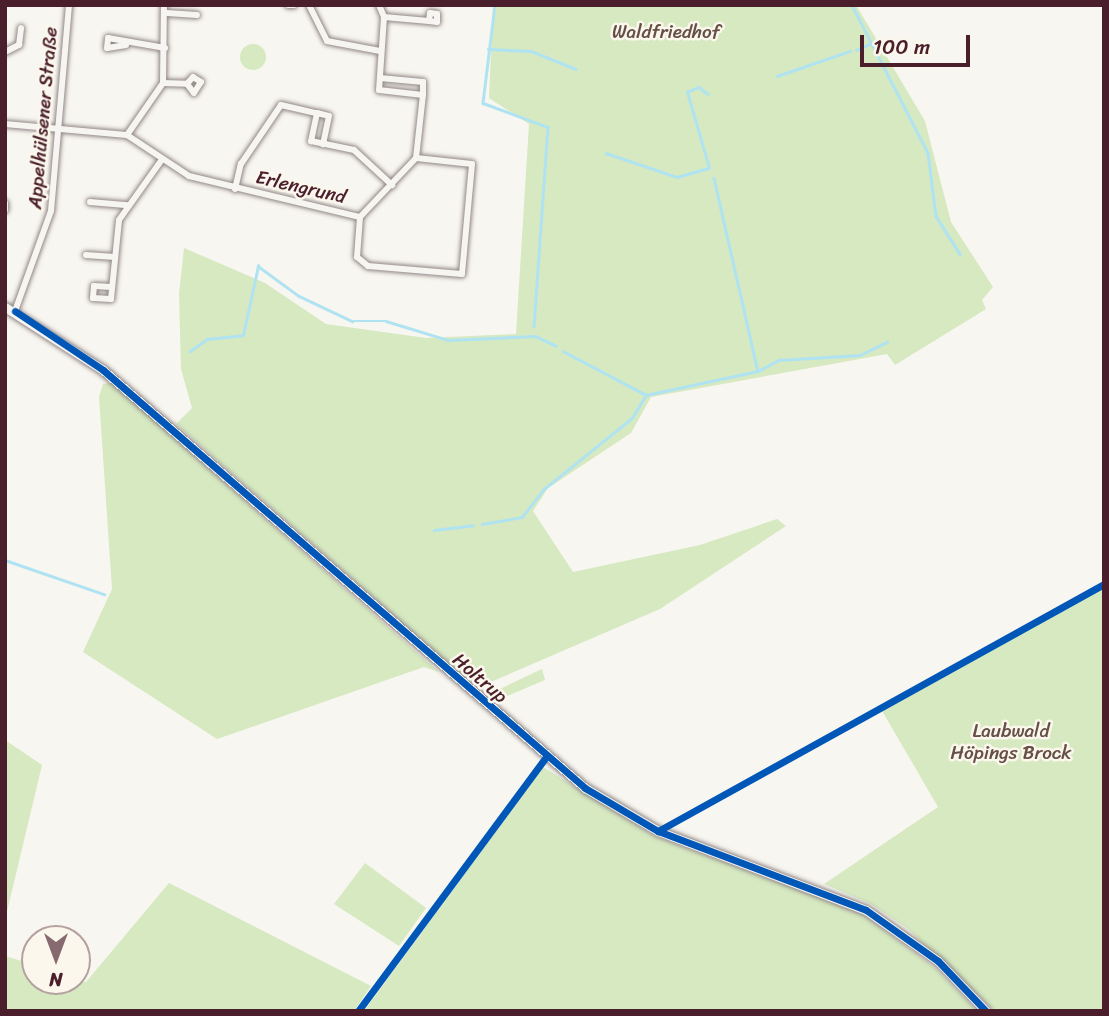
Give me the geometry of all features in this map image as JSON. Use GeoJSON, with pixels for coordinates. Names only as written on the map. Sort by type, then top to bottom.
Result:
{"type":"FeatureCollection","features":[{"type":"Feature","properties":{"kind":"main road","name":"Holtrup"},"geometry":{"type":"LineString","coordinates":[[10,309],[103,370],[585,788],[657,831],[866,910],[970,992],[986,1011]]}},
{"type":"Feature","properties":{"kind":"street","name":"Appelhülsener Straße"},"geometry":{"type":"LineString","coordinates":[[10,309],[48,226],[69,5]]}},
{"type":"Feature","properties":{"kind":"street"},"geometry":{"type":"LineString","coordinates":[[5,124],[127,135],[163,83],[167,13],[164,5]]}},
{"type":"Feature","properties":{"kind":"street"},"geometry":{"type":"LineString","coordinates":[[288,5],[294,5]]}},
{"type":"Feature","properties":{"kind":"street"},"geometry":{"type":"LineString","coordinates":[[309,5],[327,41],[380,51]]}},
{"type":"Feature","properties":{"kind":"street"},"geometry":{"type":"LineString","coordinates":[[379,5],[384,17],[379,90],[423,95]]}},
{"type":"Feature","properties":{"kind":"street"},"geometry":{"type":"LineString","coordinates":[[167,13],[197,15]]}},
{"type":"Feature","properties":{"kind":"street"},"geometry":{"type":"LineString","coordinates":[[384,17],[429,21]]}},
{"type":"Feature","properties":{"kind":"street"},"geometry":{"type":"LineString","coordinates":[[5,52],[19,45],[21,27]]}},
{"type":"Feature","properties":{"kind":"street"},"geometry":{"type":"LineString","coordinates":[[126,45],[165,48]]}},
{"type":"Feature","properties":{"kind":"street"},"geometry":{"type":"LineString","coordinates":[[380,78],[423,82],[416,158]]}},
{"type":"Feature","properties":{"kind":"street"},"geometry":{"type":"LineString","coordinates":[[163,83],[187,84]]}},
{"type":"Feature","properties":{"kind":"street","name":"Erlengrund"},"geometry":{"type":"LineString","coordinates":[[235,189],[241,164],[281,104],[317,113]]}},
{"type":"Feature","properties":{"kind":"street"},"geometry":{"type":"LineString","coordinates":[[323,144],[329,116],[317,113],[311,141],[323,144],[354,150],[392,185]]}},
{"type":"Feature","properties":{"kind":"street","name":"Erlengrund"},"geometry":{"type":"LineString","coordinates":[[127,135],[161,160],[235,189],[360,217]]}},
{"type":"Feature","properties":{"kind":"street","name":"Erlengrund"},"geometry":{"type":"LineString","coordinates":[[416,158],[472,164],[463,274],[368,267],[357,257],[360,217],[392,185],[416,158]]}},
{"type":"Feature","properties":{"kind":"street"},"geometry":{"type":"LineString","coordinates":[[112,287],[119,220],[161,160]]}},
{"type":"Feature","properties":{"kind":"street"},"geometry":{"type":"LineString","coordinates":[[90,202],[128,205]]}},
{"type":"Feature","properties":{"kind":"street"},"geometry":{"type":"LineString","coordinates":[[5,203],[5,210]]}},
{"type":"Feature","properties":{"kind":"street"},"geometry":{"type":"LineString","coordinates":[[86,255],[115,257]]}},
{"type":"Feature","properties":{"kind":"green space","name":"Waldfriedhof"},"geometry":{"type":"Polygon","coordinates":[[[493,5],[856,5],[925,121],[951,222],[993,287],[982,300],[986,309],[895,365],[887,354],[651,397],[631,433],[548,488],[533,511],[573,572],[700,545],[777,519],[786,526],[660,609],[477,688],[176,424],[192,408],[181,369],[179,294],[184,248],[265,283],[326,324],[426,338],[516,334],[529,124],[489,98],[493,5]]]}},
{"type":"Feature","properties":{"kind":"green space"},"geometry":{"type":"Polygon","coordinates":[[[253,44],[262,48],[266,57],[262,66],[253,70],[244,66],[240,57],[244,48],[253,44]]]}},
{"type":"Feature","properties":{"kind":"green space"},"geometry":{"type":"Polygon","coordinates":[[[111,383],[439,672],[424,667],[217,739],[83,652],[112,589],[99,397],[103,384],[111,383]]]}},
{"type":"Feature","properties":{"kind":"green space","name":"Laubwald Höpings Brock"},"geometry":{"type":"Polygon","coordinates":[[[1104,585],[1104,1011],[995,1011],[908,929],[871,904],[824,884],[938,807],[881,709],[1104,585]]]}},
{"type":"Feature","properties":{"kind":"green space"},"geometry":{"type":"Polygon","coordinates":[[[542,669],[545,680],[493,702],[485,696],[542,669]]]}},
{"type":"Feature","properties":{"kind":"green space"},"geometry":{"type":"Polygon","coordinates":[[[5,740],[42,765],[5,920],[5,740]]]}},
{"type":"Feature","properties":{"kind":"green space"},"geometry":{"type":"Polygon","coordinates":[[[543,767],[654,836],[862,914],[934,967],[977,1011],[364,1011],[543,767]]]}},
{"type":"Feature","properties":{"kind":"green space"},"geometry":{"type":"Polygon","coordinates":[[[365,863],[426,908],[399,946],[334,904],[365,863]]]}},
{"type":"Feature","properties":{"kind":"green space"},"geometry":{"type":"Polygon","coordinates":[[[169,883],[371,986],[354,1011],[5,1011],[5,956],[21,961],[21,995],[91,995],[91,976],[169,883]]]}},
{"type":"Feature","properties":{"kind":"waterway"},"geometry":{"type":"LineString","coordinates":[[495,5],[483,103],[548,127],[534,327]]}},
{"type":"Feature","properties":{"kind":"waterway"},"geometry":{"type":"LineString","coordinates":[[852,5],[928,153],[936,216],[960,254]]}},
{"type":"Feature","properties":{"kind":"waterway"},"geometry":{"type":"LineString","coordinates":[[856,50],[872,43]]}},
{"type":"Feature","properties":{"kind":"waterway"},"geometry":{"type":"LineString","coordinates":[[488,49],[531,51],[576,69]]}},
{"type":"Feature","properties":{"kind":"waterway"},"geometry":{"type":"LineString","coordinates":[[777,76],[850,51]]}},
{"type":"Feature","properties":{"kind":"waterway"},"geometry":{"type":"LineString","coordinates":[[606,153],[677,177],[709,168],[687,92],[699,87],[708,94]]}},
{"type":"Feature","properties":{"kind":"waterway"},"geometry":{"type":"LineString","coordinates":[[714,178],[758,371]]}},
{"type":"Feature","properties":{"kind":"waterway"},"geometry":{"type":"LineString","coordinates":[[190,351],[207,339],[243,335],[258,266],[299,296],[352,321],[386,321],[448,340],[535,336],[556,346]]}},
{"type":"Feature","properties":{"kind":"waterway"},"geometry":{"type":"LineString","coordinates":[[482,524],[522,517],[544,489],[632,418],[646,395],[758,371],[779,360],[860,355],[887,342]]}},
{"type":"Feature","properties":{"kind":"waterway"},"geometry":{"type":"LineString","coordinates":[[563,351],[646,395]]}},
{"type":"Feature","properties":{"kind":"waterway"},"geometry":{"type":"LineString","coordinates":[[434,530],[473,525]]}},
{"type":"Feature","properties":{"kind":"waterway"},"geometry":{"type":"LineString","coordinates":[[5,560],[104,594]]}},
{"type":"Feature","properties":{"kind":"cycle path"},"geometry":{"type":"LineString","coordinates":[[15,311],[103,370],[585,788],[658,831],[866,910],[938,961],[986,1011]]}},
{"type":"Feature","properties":{"kind":"cycle path"},"geometry":{"type":"LineString","coordinates":[[658,831],[1104,584]]}},
{"type":"Feature","properties":{"kind":"cycle path"},"geometry":{"type":"LineString","coordinates":[[358,1011],[546,757]]}}]}
